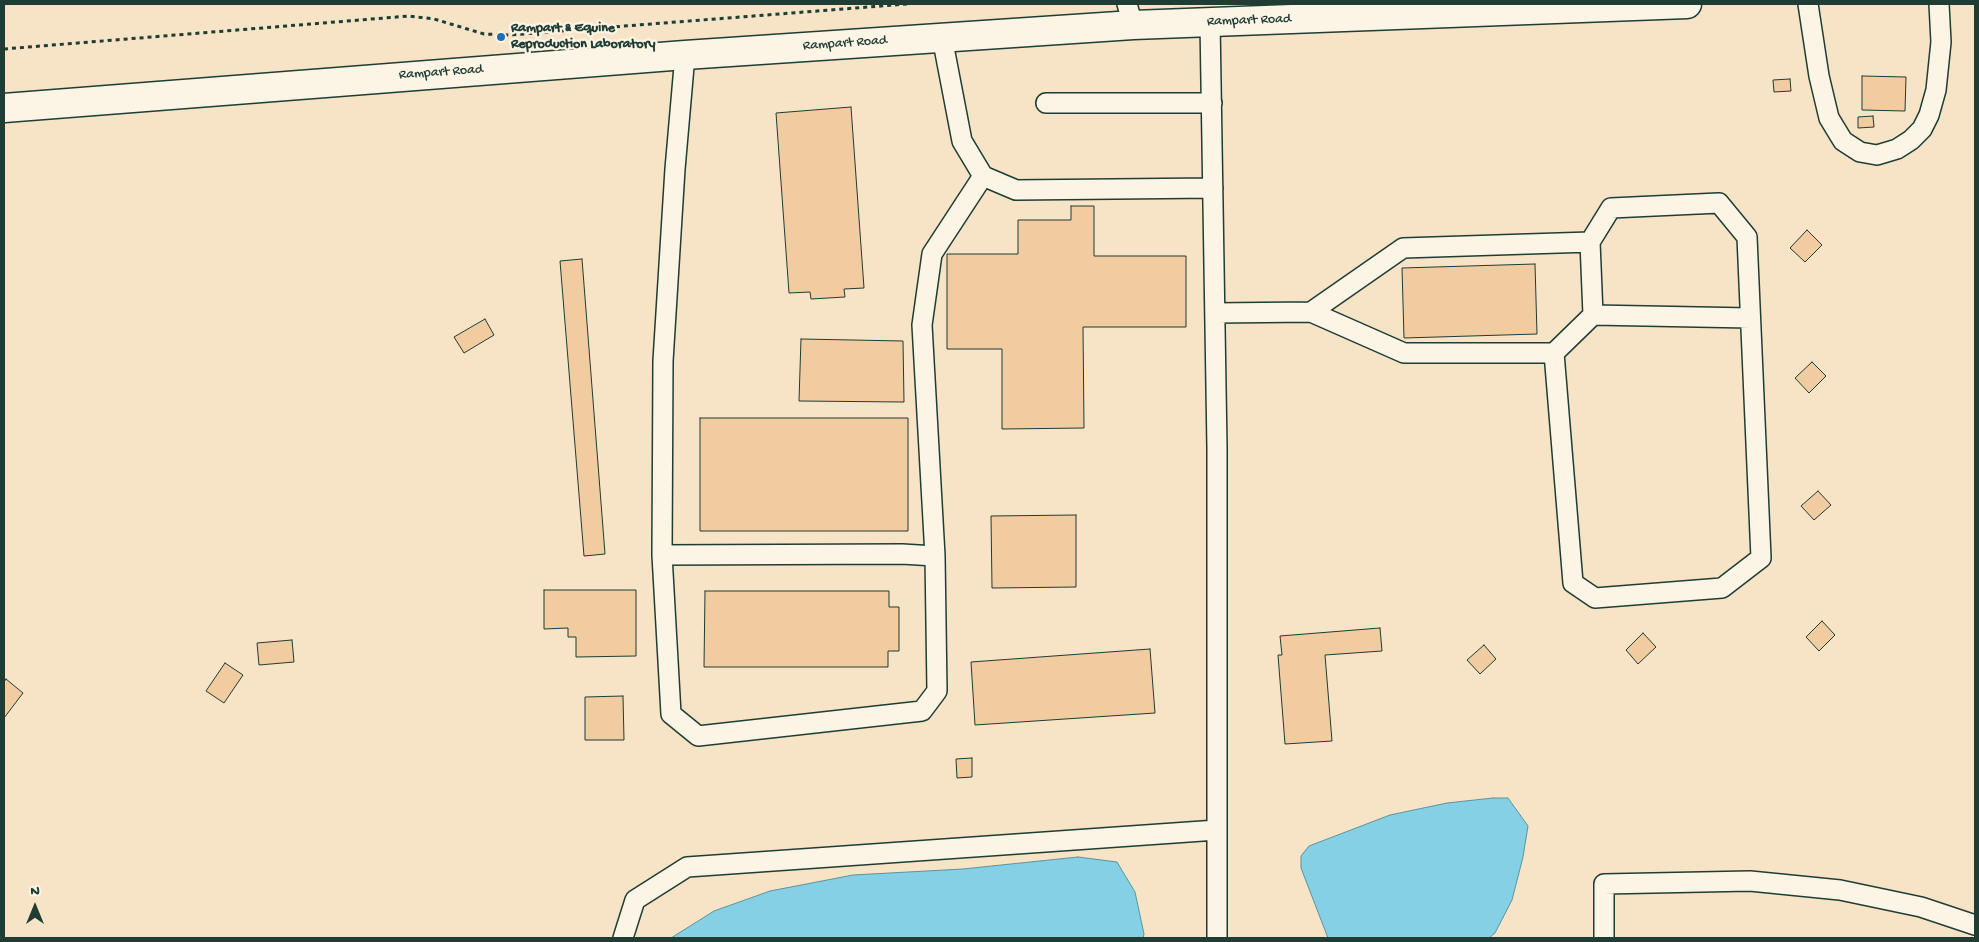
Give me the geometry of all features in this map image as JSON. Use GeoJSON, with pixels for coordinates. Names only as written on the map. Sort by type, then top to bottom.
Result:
{"type":"FeatureCollection","features":[{"type":"Feature","properties":{"kind":"street","name":"Rampart Road"},"geometry":{"type":"LineString","coordinates":[[4,108],[942,37],[1130,14],[1210,22],[1688,4]]}},
{"type":"Feature","properties":{"kind":"lane"},"geometry":{"type":"LineString","coordinates":[[1808,4],[1819,76],[1829,118],[1843,142],[1860,152],[1877,154],[1897,149],[1911,140],[1922,129],[1929,115],[1936,90],[1941,42],[1939,4]]}},
{"type":"Feature","properties":{"kind":"lane"},"geometry":{"type":"LineString","coordinates":[[1210,22],[1215,313],[1217,938]]}},
{"type":"Feature","properties":{"kind":"lane"},"geometry":{"type":"LineString","coordinates":[[942,37],[962,142],[983,176],[1016,190],[1213,188]]}},
{"type":"Feature","properties":{"kind":"lane"},"geometry":{"type":"LineString","coordinates":[[685,55],[663,361],[662,555],[671,714],[698,736],[922,711],[938,691],[935,556],[922,325],[932,254],[983,176]]}},
{"type":"Feature","properties":{"kind":"lane"},"geometry":{"type":"LineString","coordinates":[[1046,103],[1212,103]]}},
{"type":"Feature","properties":{"kind":"lane"},"geometry":{"type":"LineString","coordinates":[[1554,353],[1573,583],[1595,598],[1722,588],[1761,558],[1747,237],[1719,203],[1611,208],[1590,242],[1594,315]]}},
{"type":"Feature","properties":{"kind":"lane"},"geometry":{"type":"LineString","coordinates":[[1311,312],[1403,248],[1590,242]]}},
{"type":"Feature","properties":{"kind":"lane"},"geometry":{"type":"LineString","coordinates":[[1215,313],[1311,312],[1404,353],[1554,353],[1594,315],[1750,318]]}},
{"type":"Feature","properties":{"kind":"lane"},"geometry":{"type":"LineString","coordinates":[[662,555],[902,554],[935,556]]}},
{"type":"Feature","properties":{"kind":"lane"},"geometry":{"type":"LineString","coordinates":[[622,938],[635,900],[687,867],[1217,830]]}},
{"type":"Feature","properties":{"kind":"lane"},"geometry":{"type":"LineString","coordinates":[[1604,938],[1604,884],[1750,882],[1840,890],[1922,907],[1975,925]]}},
{"type":"Feature","properties":{"kind":"path"},"geometry":{"type":"LineString","coordinates":[[4,49],[409,16],[434,19],[484,34],[510,35],[907,4]]}},
{"type":"Feature","properties":{"kind":"shaded area"},"geometry":{"type":"Polygon","coordinates":[[[4,4],[1975,4],[1975,938],[4,938],[4,4]]]}},
{"type":"Feature","properties":{"kind":"water"},"geometry":{"type":"Polygon","coordinates":[[[1508,798],[1528,826],[1523,857],[1512,900],[1495,933],[1489,938],[1328,938],[1301,868],[1301,856],[1309,846],[1390,815],[1447,803],[1508,798]]]}},
{"type":"Feature","properties":{"kind":"water"},"geometry":{"type":"Polygon","coordinates":[[[1078,857],[1117,862],[1135,892],[1144,934],[1143,938],[671,938],[714,911],[770,891],[853,875],[963,869],[1078,857]]]}},
{"type":"Feature","properties":{"kind":"building"},"geometry":{"type":"Polygon","coordinates":[[[1862,76],[1906,77],[1905,111],[1862,110],[1862,76]]]}},
{"type":"Feature","properties":{"kind":"building"},"geometry":{"type":"Polygon","coordinates":[[[1790,79],[1791,91],[1774,92],[1773,80],[1790,79]]]}},
{"type":"Feature","properties":{"kind":"building"},"geometry":{"type":"Polygon","coordinates":[[[851,107],[864,288],[844,289],[845,297],[811,299],[810,292],[789,293],[776,113],[851,107]]]}},
{"type":"Feature","properties":{"kind":"building"},"geometry":{"type":"Polygon","coordinates":[[[1873,116],[1874,127],[1858,128],[1858,117],[1873,116]]]}},
{"type":"Feature","properties":{"kind":"building"},"geometry":{"type":"Polygon","coordinates":[[[1071,206],[1094,206],[1094,256],[1186,256],[1186,327],[1083,327],[1084,428],[1002,429],[1002,349],[947,349],[947,254],[1018,254],[1018,220],[1071,220],[1071,206]]]}},
{"type":"Feature","properties":{"kind":"building"},"geometry":{"type":"Polygon","coordinates":[[[1807,230],[1822,245],[1805,262],[1790,248],[1807,230]]]}},
{"type":"Feature","properties":{"kind":"building"},"geometry":{"type":"Polygon","coordinates":[[[582,259],[605,554],[584,556],[560,261],[582,259]]]}},
{"type":"Feature","properties":{"kind":"building"},"geometry":{"type":"Polygon","coordinates":[[[1535,264],[1537,334],[1404,338],[1402,268],[1535,264]]]}},
{"type":"Feature","properties":{"kind":"building"},"geometry":{"type":"Polygon","coordinates":[[[485,319],[494,335],[464,353],[454,337],[485,319]]]}},
{"type":"Feature","properties":{"kind":"building"},"geometry":{"type":"Polygon","coordinates":[[[801,339],[903,341],[904,402],[799,401],[801,339]]]}},
{"type":"Feature","properties":{"kind":"building"},"geometry":{"type":"Polygon","coordinates":[[[1812,362],[1826,376],[1809,393],[1795,378],[1812,362]]]}},
{"type":"Feature","properties":{"kind":"building"},"geometry":{"type":"Polygon","coordinates":[[[700,418],[908,418],[908,531],[700,531],[700,418]]]}},
{"type":"Feature","properties":{"kind":"building"},"geometry":{"type":"Polygon","coordinates":[[[1818,491],[1831,505],[1814,520],[1801,506],[1818,491]]]}},
{"type":"Feature","properties":{"kind":"building"},"geometry":{"type":"Polygon","coordinates":[[[1076,515],[1076,587],[992,588],[991,516],[1076,515]]]}},
{"type":"Feature","properties":{"kind":"building"},"geometry":{"type":"Polygon","coordinates":[[[544,590],[636,590],[636,656],[576,657],[576,637],[568,637],[568,628],[544,629],[544,590]]]}},
{"type":"Feature","properties":{"kind":"building"},"geometry":{"type":"Polygon","coordinates":[[[705,591],[889,591],[889,607],[899,607],[899,651],[888,651],[888,667],[704,667],[705,591]]]}},
{"type":"Feature","properties":{"kind":"building"},"geometry":{"type":"Polygon","coordinates":[[[1822,621],[1835,635],[1819,651],[1806,637],[1822,621]]]}},
{"type":"Feature","properties":{"kind":"building"},"geometry":{"type":"Polygon","coordinates":[[[1380,628],[1382,651],[1325,655],[1332,741],[1285,744],[1278,655],[1282,655],[1280,636],[1380,628]]]}},
{"type":"Feature","properties":{"kind":"building"},"geometry":{"type":"Polygon","coordinates":[[[1643,633],[1656,647],[1638,664],[1626,650],[1643,633]]]}},
{"type":"Feature","properties":{"kind":"building"},"geometry":{"type":"Polygon","coordinates":[[[292,640],[294,662],[259,665],[257,643],[292,640]]]}},
{"type":"Feature","properties":{"kind":"building"},"geometry":{"type":"Polygon","coordinates":[[[1484,645],[1496,659],[1480,674],[1467,660],[1484,645]]]}},
{"type":"Feature","properties":{"kind":"building"},"geometry":{"type":"Polygon","coordinates":[[[1150,649],[1155,713],[975,725],[971,662],[1150,649]]]}},
{"type":"Feature","properties":{"kind":"building"},"geometry":{"type":"Polygon","coordinates":[[[225,663],[243,675],[224,703],[206,691],[225,663]]]}},
{"type":"Feature","properties":{"kind":"building"},"geometry":{"type":"Polygon","coordinates":[[[6,679],[23,693],[4,718],[4,682],[6,679]]]}},
{"type":"Feature","properties":{"kind":"building"},"geometry":{"type":"Polygon","coordinates":[[[623,696],[624,740],[585,740],[585,697],[623,696]]]}},
{"type":"Feature","properties":{"kind":"building"},"geometry":{"type":"Polygon","coordinates":[[[972,758],[972,777],[957,778],[956,759],[972,758]]]}},
{"type":"Feature","properties":{"kind":"place","name":"Rampart & Equine Reproduction Laboratory"},"geometry":{"type":"Point","coordinates":[501,37]}}]}
